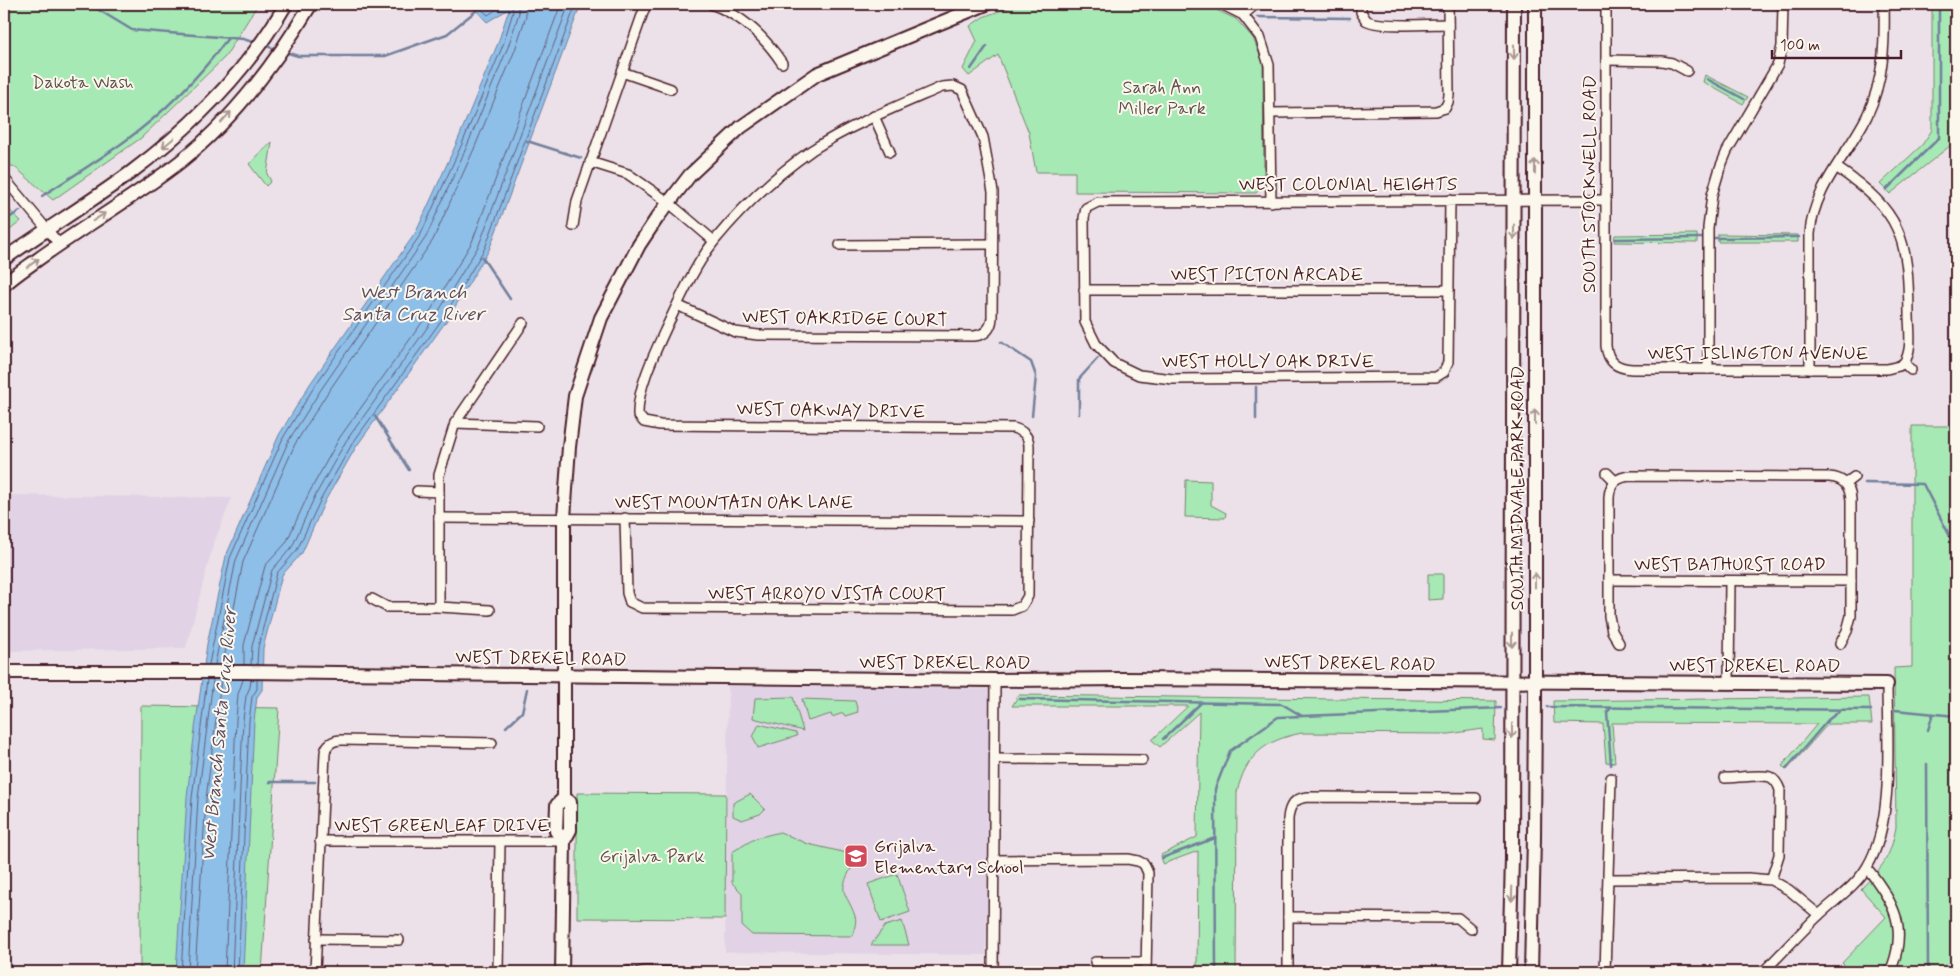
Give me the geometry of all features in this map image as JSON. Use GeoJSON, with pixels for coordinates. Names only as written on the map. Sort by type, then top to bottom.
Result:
{"type":"FeatureCollection","features":[{"type":"Feature","properties":{"kind":"street"},"geometry":{"type":"LineString","coordinates":[[4,259],[129,174],[207,108],[251,58],[271,30],[286,4]]}},
{"type":"Feature","properties":{"kind":"street"},"geometry":{"type":"LineString","coordinates":[[4,285],[59,244],[182,160],[221,123],[252,89],[292,35],[311,4]]}},
{"type":"Feature","properties":{"kind":"street"},"geometry":{"type":"LineString","coordinates":[[573,226],[577,201],[646,4]]}},
{"type":"Feature","properties":{"kind":"street"},"geometry":{"type":"LineString","coordinates":[[711,4],[740,18],[756,31],[771,47],[782,63]]}},
{"type":"Feature","properties":{"kind":"street"},"geometry":{"type":"LineString","coordinates":[[562,972],[564,841],[556,831],[557,805],[564,798],[564,518],[575,396],[601,318],[639,245],[668,202],[690,175],[729,137],[817,74],[967,7],[986,4]]}},
{"type":"Feature","properties":{"kind":"street"},"geometry":{"type":"LineString","coordinates":[[1222,4],[1244,15],[1260,37],[1269,64],[1271,202]]}},
{"type":"Feature","properties":{"kind":"street"},"geometry":{"type":"LineString","coordinates":[[1244,15],[1256,4]]}},
{"type":"Feature","properties":{"kind":"street"},"geometry":{"type":"LineString","coordinates":[[1361,4],[1363,22],[1383,24],[1448,24]]}},
{"type":"Feature","properties":{"kind":"street"},"geometry":{"type":"LineString","coordinates":[[1271,113],[1448,110],[1448,4]]}},
{"type":"Feature","properties":{"kind":"street","name":"SOUTH MIDVALE PARK ROAD"},"geometry":{"type":"LineString","coordinates":[[1509,972],[1512,860],[1514,4]]}},
{"type":"Feature","properties":{"kind":"street","name":"SOUTH MIDVALE PARK ROAD"},"geometry":{"type":"LineString","coordinates":[[1531,972],[1535,681],[1534,4]]}},
{"type":"Feature","properties":{"kind":"street","name":"SOUTH STOCKWELL ROAD"},"geometry":{"type":"LineString","coordinates":[[1606,4],[1606,346],[1609,367]]}},
{"type":"Feature","properties":{"kind":"street"},"geometry":{"type":"LineString","coordinates":[[1708,369],[1708,228],[1712,195],[1729,147],[1778,64],[1782,46],[1783,4]]}},
{"type":"Feature","properties":{"kind":"street"},"geometry":{"type":"LineString","coordinates":[[1810,369],[1810,225],[1818,198],[1867,116],[1879,84],[1884,50],[1884,4]]}},
{"type":"Feature","properties":{"kind":"street"},"geometry":{"type":"LineString","coordinates":[[1606,60],[1662,61],[1687,71]]}},
{"type":"Feature","properties":{"kind":"street"},"geometry":{"type":"LineString","coordinates":[[622,72],[670,89]]}},
{"type":"Feature","properties":{"kind":"street"},"geometry":{"type":"LineString","coordinates":[[677,305],[714,241],[768,184],[813,150],[874,116],[942,87],[957,84],[964,94],[983,136],[993,192],[992,244],[840,245]]}},
{"type":"Feature","properties":{"kind":"street"},"geometry":{"type":"LineString","coordinates":[[874,116],[890,152]]}},
{"type":"Feature","properties":{"kind":"street"},"geometry":{"type":"LineString","coordinates":[[590,162],[628,174],[668,202],[714,241]]}},
{"type":"Feature","properties":{"kind":"street"},"geometry":{"type":"LineString","coordinates":[[1836,167],[1874,195],[1892,218],[1900,236],[1907,257],[1909,280],[1909,346],[1904,363],[1911,370]]}},
{"type":"Feature","properties":{"kind":"street"},"geometry":{"type":"LineString","coordinates":[[4,178],[59,244]]}},
{"type":"Feature","properties":{"kind":"street"},"geometry":{"type":"LineString","coordinates":[[1449,290],[1450,200]]}},
{"type":"Feature","properties":{"kind":"street","name":"WEST COLONIAL HEIGHTS"},"geometry":{"type":"LineString","coordinates":[[1087,203],[1102,201],[1606,200]]}},
{"type":"Feature","properties":{"kind":"street","name":"WEST HOLLY OAK DRIVE"},"geometry":{"type":"LineString","coordinates":[[1087,203],[1084,218],[1085,322],[1096,344],[1114,363],[1139,375],[1173,379],[1432,378],[1445,374],[1448,362],[1449,290]]}},
{"type":"Feature","properties":{"kind":"street","name":"WEST OAKRIDGE COURT"},"geometry":{"type":"LineString","coordinates":[[677,305],[736,332],[758,335],[974,336],[991,333],[992,244]]}},
{"type":"Feature","properties":{"kind":"street","name":"WEST PICTON ARCADE"},"geometry":{"type":"LineString","coordinates":[[1084,290],[1449,290]]}},
{"type":"Feature","properties":{"kind":"street","name":"WEST OAKWAY DRIVE"},"geometry":{"type":"LineString","coordinates":[[677,305],[654,352],[637,407],[638,420],[660,425],[1012,428],[1024,430],[1029,442],[1029,521]]}},
{"type":"Feature","properties":{"kind":"street"},"geometry":{"type":"LineString","coordinates":[[438,607],[439,475],[456,423],[523,323]]}},
{"type":"Feature","properties":{"kind":"street","name":"WEST ISLINGTON AVENUE"},"geometry":{"type":"LineString","coordinates":[[1609,367],[1617,366],[1632,369],[1887,369],[1904,363]]}},
{"type":"Feature","properties":{"kind":"street"},"geometry":{"type":"LineString","coordinates":[[456,423],[537,426]]}},
{"type":"Feature","properties":{"kind":"street"},"geometry":{"type":"LineString","coordinates":[[1607,473],[1615,481]]}},
{"type":"Feature","properties":{"kind":"street"},"geometry":{"type":"LineString","coordinates":[[1619,643],[1610,624],[1609,496],[1615,481],[1631,476],[1829,477],[1846,483],[1851,500],[1851,581],[1849,624],[1840,644]]}},
{"type":"Feature","properties":{"kind":"street"},"geometry":{"type":"LineString","coordinates":[[1846,483],[1854,476]]}},
{"type":"Feature","properties":{"kind":"street"},"geometry":{"type":"LineString","coordinates":[[417,491],[439,492]]}},
{"type":"Feature","properties":{"kind":"street","name":"WEST MOUNTAIN OAK LANE"},"geometry":{"type":"LineString","coordinates":[[438,518],[1029,521]]}},
{"type":"Feature","properties":{"kind":"street","name":"WEST ARROYO VISTA COURT"},"geometry":{"type":"LineString","coordinates":[[625,518],[627,605],[642,608],[1012,610],[1026,607],[1028,596],[1029,521]]}},
{"type":"Feature","properties":{"kind":"street","name":"WEST BATHURST ROAD"},"geometry":{"type":"LineString","coordinates":[[1609,580],[1851,581]]}},
{"type":"Feature","properties":{"kind":"street"},"geometry":{"type":"LineString","coordinates":[[1729,682],[1730,581]]}},
{"type":"Feature","properties":{"kind":"street"},"geometry":{"type":"LineString","coordinates":[[372,600],[387,607],[490,610]]}},
{"type":"Feature","properties":{"kind":"street","name":"WEST DREXEL ROAD"},"geometry":{"type":"LineString","coordinates":[[4,672],[246,672],[995,680],[1124,679],[1887,684]]}},
{"type":"Feature","properties":{"kind":"street"},"geometry":{"type":"LineString","coordinates":[[993,972],[995,680]]}},
{"type":"Feature","properties":{"kind":"street"},"geometry":{"type":"LineString","coordinates":[[1763,972],[1867,868],[1880,839],[1887,797],[1887,684]]}},
{"type":"Feature","properties":{"kind":"street"},"geometry":{"type":"LineString","coordinates":[[315,972],[324,753],[328,740],[492,743]]}},
{"type":"Feature","properties":{"kind":"street"},"geometry":{"type":"LineString","coordinates":[[995,759],[1142,760]]}},
{"type":"Feature","properties":{"kind":"street"},"geometry":{"type":"LineString","coordinates":[[1725,778],[1770,777],[1776,782],[1780,790],[1779,855],[1771,880]]}},
{"type":"Feature","properties":{"kind":"street"},"geometry":{"type":"LineString","coordinates":[[1605,972],[1612,778]]}},
{"type":"Feature","properties":{"kind":"street"},"geometry":{"type":"LineString","coordinates":[[1288,972],[1288,818],[1292,800],[1308,797],[1476,798]]}},
{"type":"Feature","properties":{"kind":"street","name":"WEST GREENLEAF DRIVE"},"geometry":{"type":"LineString","coordinates":[[320,841],[564,841]]}},
{"type":"Feature","properties":{"kind":"street"},"geometry":{"type":"LineString","coordinates":[[498,972],[500,841]]}},
{"type":"Feature","properties":{"kind":"street"},"geometry":{"type":"LineString","coordinates":[[993,860],[1128,859],[1146,862],[1148,873],[1146,972]]}},
{"type":"Feature","properties":{"kind":"street"},"geometry":{"type":"LineString","coordinates":[[1867,868],[1887,894],[1899,924],[1897,957],[1890,972]]}},
{"type":"Feature","properties":{"kind":"street"},"geometry":{"type":"LineString","coordinates":[[1609,879],[1748,878],[1771,880],[1789,890],[1819,915]]}},
{"type":"Feature","properties":{"kind":"street"},"geometry":{"type":"LineString","coordinates":[[1288,917],[1458,918],[1471,929]]}},
{"type":"Feature","properties":{"kind":"street"},"geometry":{"type":"LineString","coordinates":[[316,939],[399,940]]}},
{"type":"Feature","properties":{"kind":"street"},"geometry":{"type":"LineString","coordinates":[[1095,962],[1146,962]]}},
{"type":"Feature","properties":{"kind":"street"},"geometry":{"type":"LineString","coordinates":[[639,972],[678,972]]}},
{"type":"Feature","properties":{"kind":"shaded area"},"geometry":{"type":"Polygon","coordinates":[[[4,495],[232,498],[213,545],[186,648],[4,651],[4,495]]]}},
{"type":"Feature","properties":{"kind":"shaded area","name":"Grijalva Elementary School"},"geometry":{"type":"Polygon","coordinates":[[[728,686],[989,689],[986,955],[725,952],[728,686]]]}},
{"type":"Feature","properties":{"kind":"green space","name":"Dakota Wash"},"geometry":{"type":"Polygon","coordinates":[[[4,4],[258,4],[225,57],[141,138],[53,200],[16,168],[4,162],[4,4]]]}},
{"type":"Feature","properties":{"kind":"green space","name":"Sarah Ann Miller Park"},"geometry":{"type":"Polygon","coordinates":[[[1018,4],[1203,4],[1236,19],[1253,38],[1263,63],[1264,186],[1256,193],[1075,192],[1075,172],[1036,172],[1029,133],[998,55],[969,76],[963,69],[977,41],[970,26],[983,17],[1018,4]]]}},
{"type":"Feature","properties":{"kind":"green space"},"geometry":{"type":"Polygon","coordinates":[[[1932,4],[1956,4],[1956,141],[1890,194],[1880,184],[1922,145],[1932,130],[1932,4]]]}},
{"type":"Feature","properties":{"kind":"green space"},"geometry":{"type":"Polygon","coordinates":[[[1705,75],[1748,97],[1743,104],[1703,82],[1705,75]]]}},
{"type":"Feature","properties":{"kind":"green space"},"geometry":{"type":"Polygon","coordinates":[[[272,142],[267,174],[271,181],[266,186],[249,164],[272,142]]]}},
{"type":"Feature","properties":{"kind":"green space"},"geometry":{"type":"Polygon","coordinates":[[[4,205],[21,221],[4,235],[4,205]]]}},
{"type":"Feature","properties":{"kind":"green space"},"geometry":{"type":"Polygon","coordinates":[[[1697,234],[1697,243],[1614,242],[1615,235],[1697,234]]]}},
{"type":"Feature","properties":{"kind":"green space"},"geometry":{"type":"Polygon","coordinates":[[[1718,234],[1798,235],[1798,242],[1718,242],[1718,234]]]}},
{"type":"Feature","properties":{"kind":"green space"},"geometry":{"type":"Polygon","coordinates":[[[1912,426],[1956,426],[1956,972],[1851,972],[1842,963],[1886,917],[1861,889],[1875,874],[1888,855],[1896,827],[1894,668],[1912,667],[1912,426]]]}},
{"type":"Feature","properties":{"kind":"green space"},"geometry":{"type":"Polygon","coordinates":[[[1186,480],[1211,481],[1211,505],[1226,513],[1225,518],[1185,517],[1186,480]]]}},
{"type":"Feature","properties":{"kind":"green space"},"geometry":{"type":"Polygon","coordinates":[[[1428,574],[1443,574],[1443,599],[1428,600],[1428,574]]]}},
{"type":"Feature","properties":{"kind":"green space"},"geometry":{"type":"Polygon","coordinates":[[[1019,695],[1496,701],[1495,740],[1483,739],[1483,729],[1449,734],[1302,733],[1277,740],[1259,751],[1246,768],[1237,792],[1236,972],[1197,972],[1198,851],[1163,864],[1161,855],[1197,837],[1199,712],[1160,747],[1152,740],[1188,706],[1012,706],[1019,695]]]}},
{"type":"Feature","properties":{"kind":"green space"},"geometry":{"type":"Polygon","coordinates":[[[793,697],[803,731],[753,718],[755,698],[793,697]]]}},
{"type":"Feature","properties":{"kind":"green space"},"geometry":{"type":"Polygon","coordinates":[[[1869,697],[1872,724],[1828,724],[1787,770],[1782,766],[1817,724],[1612,723],[1615,763],[1606,762],[1603,724],[1554,723],[1553,701],[1869,697]]]}},
{"type":"Feature","properties":{"kind":"green space"},"geometry":{"type":"Polygon","coordinates":[[[802,699],[855,701],[858,712],[845,716],[843,713],[832,717],[831,714],[808,721],[802,699]]]}},
{"type":"Feature","properties":{"kind":"green space"},"geometry":{"type":"Polygon","coordinates":[[[141,706],[279,708],[262,972],[140,972],[141,706]]]}},
{"type":"Feature","properties":{"kind":"green space"},"geometry":{"type":"Polygon","coordinates":[[[759,724],[796,733],[797,736],[758,748],[753,737],[759,724]]]}},
{"type":"Feature","properties":{"kind":"green space","name":"Grijalva Park"},"geometry":{"type":"Polygon","coordinates":[[[577,793],[726,794],[725,919],[577,918],[577,793]]]}},
{"type":"Feature","properties":{"kind":"green space"},"geometry":{"type":"Polygon","coordinates":[[[750,794],[765,809],[760,814],[742,820],[733,816],[733,803],[750,794]]]}},
{"type":"Feature","properties":{"kind":"green space"},"geometry":{"type":"Polygon","coordinates":[[[780,832],[808,844],[847,853],[852,867],[847,876],[844,893],[856,918],[852,936],[752,935],[742,926],[742,893],[732,883],[732,852],[756,838],[780,832]]]}},
{"type":"Feature","properties":{"kind":"green space"},"geometry":{"type":"Polygon","coordinates":[[[897,874],[910,912],[881,922],[868,884],[897,874]]]}},
{"type":"Feature","properties":{"kind":"green space"},"geometry":{"type":"Polygon","coordinates":[[[902,921],[909,945],[871,945],[885,926],[902,921]]]}},
{"type":"Feature","properties":{"kind":"water","name":"West Branch Santa Cruz River"},"geometry":{"type":"Polygon","coordinates":[[[470,4],[581,4],[489,250],[447,320],[356,447],[325,501],[302,553],[282,575],[263,648],[262,690],[257,697],[254,721],[243,972],[176,972],[187,797],[195,729],[207,644],[226,556],[279,435],[310,384],[416,232],[457,142],[498,43],[509,9],[487,22],[470,4]]]}},
{"type":"Feature","properties":{"kind":"waterway","name":"Dakota Wash"},"geometry":{"type":"LineString","coordinates":[[89,4],[132,30],[243,39],[256,43]]}},
{"type":"Feature","properties":{"kind":"waterway"},"geometry":{"type":"LineString","coordinates":[[1886,190],[1939,138],[1939,4]]}},
{"type":"Feature","properties":{"kind":"waterway","name":"Dakota Wash"},"geometry":{"type":"LineString","coordinates":[[285,52],[298,56],[385,56],[447,34],[477,10]]}},
{"type":"Feature","properties":{"kind":"waterway"},"geometry":{"type":"LineString","coordinates":[[1257,17],[1350,18]]}},
{"type":"Feature","properties":{"kind":"waterway"},"geometry":{"type":"LineString","coordinates":[[42,196],[140,130],[168,106],[193,80],[228,38]]}},
{"type":"Feature","properties":{"kind":"waterway","name":"Dakota Wash"},"geometry":{"type":"LineString","coordinates":[[264,45],[278,50]]}},
{"type":"Feature","properties":{"kind":"waterway"},"geometry":{"type":"LineString","coordinates":[[971,69],[987,46]]}},
{"type":"Feature","properties":{"kind":"waterway"},"geometry":{"type":"LineString","coordinates":[[1707,79],[1744,99]]}},
{"type":"Feature","properties":{"kind":"waterway"},"geometry":{"type":"LineString","coordinates":[[527,141],[581,158]]}},
{"type":"Feature","properties":{"kind":"waterway"},"geometry":{"type":"LineString","coordinates":[[4,221],[20,211]]}},
{"type":"Feature","properties":{"kind":"waterway"},"geometry":{"type":"LineString","coordinates":[[1715,238],[1799,237]]}},
{"type":"Feature","properties":{"kind":"waterway"},"geometry":{"type":"LineString","coordinates":[[1616,239],[1701,238]]}},
{"type":"Feature","properties":{"kind":"waterway"},"geometry":{"type":"LineString","coordinates":[[482,257],[510,299]]}},
{"type":"Feature","properties":{"kind":"waterway"},"geometry":{"type":"LineString","coordinates":[[1001,342],[1031,362],[1036,376],[1032,416]]}},
{"type":"Feature","properties":{"kind":"waterway"},"geometry":{"type":"LineString","coordinates":[[1079,414],[1079,379],[1098,358]]}},
{"type":"Feature","properties":{"kind":"waterway"},"geometry":{"type":"LineString","coordinates":[[1256,387],[1256,419]]}},
{"type":"Feature","properties":{"kind":"waterway"},"geometry":{"type":"LineString","coordinates":[[375,416],[409,470]]}},
{"type":"Feature","properties":{"kind":"waterway"},"geometry":{"type":"LineString","coordinates":[[1865,483],[1923,484],[1956,548]]}},
{"type":"Feature","properties":{"kind":"waterway"},"geometry":{"type":"LineString","coordinates":[[506,727],[522,712],[527,689]]}},
{"type":"Feature","properties":{"kind":"waterway"},"geometry":{"type":"LineString","coordinates":[[1020,699],[1282,704],[1302,716]]}},
{"type":"Feature","properties":{"kind":"waterway"},"geometry":{"type":"LineString","coordinates":[[1163,739],[1202,702]]}},
{"type":"Feature","properties":{"kind":"waterway"},"geometry":{"type":"LineString","coordinates":[[1547,707],[1871,710]]}},
{"type":"Feature","properties":{"kind":"waterway"},"geometry":{"type":"LineString","coordinates":[[1216,972],[1215,789],[1230,751],[1278,717],[1501,708]]}},
{"type":"Feature","properties":{"kind":"waterway"},"geometry":{"type":"LineString","coordinates":[[1611,708],[1607,712],[1611,765]]}},
{"type":"Feature","properties":{"kind":"waterway"},"geometry":{"type":"LineString","coordinates":[[1786,769],[1828,720],[1841,710]]}},
{"type":"Feature","properties":{"kind":"waterway"},"geometry":{"type":"LineString","coordinates":[[1895,710],[1956,716]]}},
{"type":"Feature","properties":{"kind":"waterway"},"geometry":{"type":"LineString","coordinates":[[1928,730],[1933,714]]}},
{"type":"Feature","properties":{"kind":"waterway"},"geometry":{"type":"LineString","coordinates":[[1927,764],[1928,972]]}},
{"type":"Feature","properties":{"kind":"waterway"},"geometry":{"type":"LineString","coordinates":[[269,782],[315,782]]}},
{"type":"Feature","properties":{"kind":"waterway"},"geometry":{"type":"LineString","coordinates":[[1162,858],[1215,838]]}},
{"type":"Feature","properties":{"kind":"place","name":"Grijalva Elementary School"},"geometry":{"type":"Point","coordinates":[856,856]}}]}
